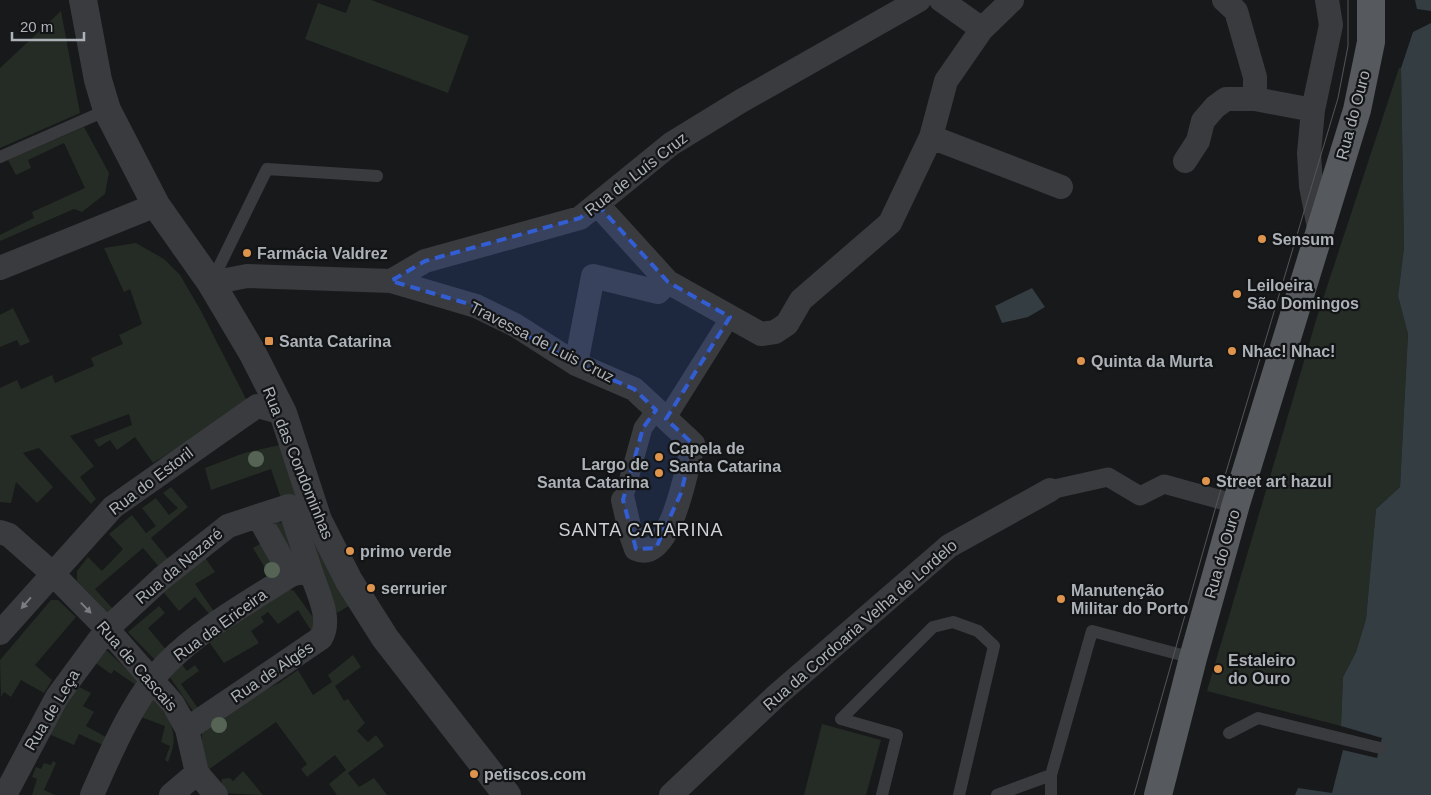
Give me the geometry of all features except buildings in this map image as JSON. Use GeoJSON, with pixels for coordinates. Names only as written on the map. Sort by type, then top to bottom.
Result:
{"type":"FeatureCollection","features":[{"type":"Feature","properties":{"kind":"main road","name":"Rua do Ouro"},"geometry":{"type":"LineString","coordinates":[[1158,795],[1193,658],[1236,504],[1319,228],[1357,110],[1371,42],[1371,0]]}},
{"type":"Feature","properties":{"kind":"street","name":"Rua das Condominhas"},"geometry":{"type":"LineString","coordinates":[[83,0],[98,80],[107,110],[156,205],[211,283],[252,352],[282,413],[318,520],[349,581],[386,638],[508,795]]}},
{"type":"Feature","properties":{"kind":"street","name":"Rua de Luís Cruz"},"geometry":{"type":"LineString","coordinates":[[391,281],[425,261],[580,218],[671,144],[740,100],[919,0]]}},
{"type":"Feature","properties":{"kind":"street"},"geometry":{"type":"LineString","coordinates":[[941,0],[982,29]]}},
{"type":"Feature","properties":{"kind":"street"},"geometry":{"type":"LineString","coordinates":[[597,204],[668,282],[760,334],[775,332],[787,324],[801,300],[890,223],[931,137],[946,81],[982,29],[1012,0]]}},
{"type":"Feature","properties":{"kind":"street"},"geometry":{"type":"LineString","coordinates":[[1224,0],[1236,11],[1255,77],[1255,99]]}},
{"type":"Feature","properties":{"kind":"street","name":"Rua do Ouro"},"geometry":{"type":"LineString","coordinates":[[1319,228],[1311,186],[1309,153],[1313,110],[1332,25],[1327,0]]}},
{"type":"Feature","properties":{"kind":"street"},"geometry":{"type":"LineString","coordinates":[[1185,162],[1198,141],[1203,121],[1215,107],[1226,99],[1255,99],[1313,110]]}},
{"type":"Feature","properties":{"kind":"street"},"geometry":{"type":"LineString","coordinates":[[931,137],[1061,187]]}},
{"type":"Feature","properties":{"kind":"street"},"geometry":{"type":"LineString","coordinates":[[0,268],[156,205]]}},
{"type":"Feature","properties":{"kind":"street"},"geometry":{"type":"LineString","coordinates":[[211,283],[247,276],[391,281]]}},
{"type":"Feature","properties":{"kind":"street"},"geometry":{"type":"LineString","coordinates":[[576,364],[593,276],[658,292],[668,282]]}},
{"type":"Feature","properties":{"kind":"street","name":"Travessa de Luis Cruz"},"geometry":{"type":"LineString","coordinates":[[391,281],[476,306],[515,325],[576,364],[634,389],[661,414]]}},
{"type":"Feature","properties":{"kind":"street"},"geometry":{"type":"LineString","coordinates":[[661,414],[693,444],[681,493],[666,532],[656,548],[646,552],[636,549],[623,500],[643,428],[661,414],[730,317]]}},
{"type":"Feature","properties":{"kind":"street","name":"Rua do Estoril"},"geometry":{"type":"LineString","coordinates":[[0,633],[113,507],[197,446],[257,406],[282,413]]}},
{"type":"Feature","properties":{"kind":"street","name":"Rua da Cordoaria Velha de Lordelo"},"geometry":{"type":"LineString","coordinates":[[671,795],[777,694],[949,546],[1050,490],[1108,477],[1140,496],[1164,484],[1236,504]]}},
{"type":"Feature","properties":{"kind":"street","name":"Rua da Nazaré"},"geometry":{"type":"LineString","coordinates":[[107,629],[162,578],[228,526],[289,506],[300,572]]}},
{"type":"Feature","properties":{"kind":"street"},"geometry":{"type":"LineString","coordinates":[[258,516],[300,572]]}},
{"type":"Feature","properties":{"kind":"street","name":"Rua de Cascais"},"geometry":{"type":"LineString","coordinates":[[0,532],[9,535],[52,573],[107,629],[173,704],[187,729],[196,773]]}},
{"type":"Feature","properties":{"kind":"street","name":"Rua da Ericeira"},"geometry":{"type":"LineString","coordinates":[[92,795],[118,740],[153,680],[174,658],[227,616],[300,572]]}},
{"type":"Feature","properties":{"kind":"street","name":"Rua de Algés"},"geometry":{"type":"LineString","coordinates":[[187,729],[321,638],[326,631],[326,620],[300,572]]}},
{"type":"Feature","properties":{"kind":"street","name":"Rua de Leça"},"geometry":{"type":"LineString","coordinates":[[5,795],[57,697],[107,629]]}},
{"type":"Feature","properties":{"kind":"street"},"geometry":{"type":"LineString","coordinates":[[171,795],[196,773],[216,795]]}},
{"type":"Feature","properties":{"kind":"lane"},"geometry":{"type":"LineString","coordinates":[[0,157],[107,110]]}},
{"type":"Feature","properties":{"kind":"lane"},"geometry":{"type":"LineString","coordinates":[[211,283],[267,170],[377,176]]}},
{"type":"Feature","properties":{"kind":"lane"},"geometry":{"type":"LineString","coordinates":[[882,795],[897,735],[841,719],[933,627],[953,622],[978,632],[994,646],[959,795]]}},
{"type":"Feature","properties":{"kind":"lane"},"geometry":{"type":"LineString","coordinates":[[1051,795],[1050,775],[1092,631],[1193,658]]}},
{"type":"Feature","properties":{"kind":"lane"},"geometry":{"type":"LineString","coordinates":[[1229,733],[1258,718],[1380,748]]}},
{"type":"Feature","properties":{"kind":"lane"},"geometry":{"type":"LineString","coordinates":[[997,795],[1050,775]]}},
{"type":"Feature","properties":{"kind":"highlighted area"},"geometry":{"type":"Polygon","coordinates":[[[597,204],[668,282],[730,317],[666,419],[693,444],[681,493],[656,548],[636,549],[623,500],[643,428],[656,410],[634,389],[576,364],[476,306],[391,281],[425,261],[580,218],[597,204]]]}},
{"type":"Feature","properties":{"kind":"shaded area"},"geometry":{"type":"Polygon","coordinates":[[[351,0],[371,0],[469,36],[448,93],[305,39],[318,3],[346,13],[351,0]]]}},
{"type":"Feature","properties":{"kind":"shaded area"},"geometry":{"type":"Polygon","coordinates":[[[1415,0],[1431,0],[1431,11],[1417,9],[1415,0]]]}},
{"type":"Feature","properties":{"kind":"shaded area"},"geometry":{"type":"Polygon","coordinates":[[[61,11],[80,113],[0,148],[0,68],[61,11]]]}},
{"type":"Feature","properties":{"kind":"shaded area"},"geometry":{"type":"Polygon","coordinates":[[[1431,23],[1431,795],[1295,795],[1298,788],[1332,793],[1343,750],[1377,758],[1382,738],[1341,726],[1343,677],[1356,652],[1366,619],[1376,509],[1400,487],[1408,334],[1398,296],[1404,248],[1401,68],[1413,32],[1431,23]]]}},
{"type":"Feature","properties":{"kind":"shaded area"},"geometry":{"type":"Polygon","coordinates":[[[1399,68],[1401,68],[1404,248],[1398,296],[1408,334],[1400,487],[1376,509],[1366,619],[1356,652],[1343,677],[1341,726],[1207,691],[1317,317],[1399,68]]]}},
{"type":"Feature","properties":{"kind":"shaded area"},"geometry":{"type":"Polygon","coordinates":[[[84,127],[109,173],[105,194],[82,212],[74,209],[0,241],[0,235],[34,218],[32,212],[85,188],[64,143],[28,160],[31,168],[16,175],[8,160],[84,127]]]}},
{"type":"Feature","properties":{"kind":"shaded area"},"geometry":{"type":"Polygon","coordinates":[[[136,243],[164,259],[180,275],[201,311],[248,403],[153,463],[135,437],[117,450],[110,440],[99,447],[94,440],[132,425],[129,414],[70,436],[94,466],[80,477],[96,499],[91,504],[39,448],[23,453],[53,487],[37,503],[16,482],[11,503],[0,502],[0,388],[17,380],[21,389],[52,375],[55,383],[94,366],[91,358],[123,344],[119,335],[142,324],[130,289],[124,292],[104,248],[136,243]]]}},
{"type":"Feature","properties":{"kind":"shaded area"},"geometry":{"type":"Polygon","coordinates":[[[1032,288],[1045,307],[1028,317],[1002,323],[995,306],[1032,288]]]}},
{"type":"Feature","properties":{"kind":"shaded area"},"geometry":{"type":"Polygon","coordinates":[[[13,308],[30,342],[20,346],[17,340],[0,347],[0,315],[13,308]]]}},
{"type":"Feature","properties":{"kind":"shaded area"},"geometry":{"type":"Polygon","coordinates":[[[280,445],[352,604],[337,613],[291,498],[281,498],[271,469],[211,490],[205,468],[244,453],[280,445]]]}},
{"type":"Feature","properties":{"kind":"shaded area"},"geometry":{"type":"Polygon","coordinates":[[[171,487],[188,507],[151,538],[169,560],[160,568],[143,548],[95,589],[113,609],[108,613],[77,581],[77,571],[88,557],[102,571],[123,549],[109,534],[132,515],[146,533],[156,526],[142,508],[156,498],[169,515],[178,508],[163,493],[171,487]]]}},
{"type":"Feature","properties":{"kind":"shaded area"},"geometry":{"type":"Polygon","coordinates":[[[282,523],[297,564],[274,524],[282,523]]]}},
{"type":"Feature","properties":{"kind":"shaded area"},"geometry":{"type":"Polygon","coordinates":[[[265,541],[280,569],[270,576],[253,548],[265,541]]]}},
{"type":"Feature","properties":{"kind":"shaded area"},"geometry":{"type":"Polygon","coordinates":[[[202,553],[215,572],[195,584],[215,613],[211,616],[195,597],[179,611],[160,588],[202,553]]]}},
{"type":"Feature","properties":{"kind":"shaded area"},"geometry":{"type":"Polygon","coordinates":[[[288,589],[294,591],[315,620],[312,632],[298,610],[278,624],[268,612],[261,617],[264,622],[251,631],[259,643],[224,663],[207,639],[288,589]]]}},
{"type":"Feature","properties":{"kind":"shaded area"},"geometry":{"type":"Polygon","coordinates":[[[51,600],[58,600],[76,617],[35,665],[52,680],[44,693],[21,680],[11,697],[4,692],[1,697],[0,660],[51,600]]]}},
{"type":"Feature","properties":{"kind":"shaded area"},"geometry":{"type":"Polygon","coordinates":[[[159,606],[165,613],[148,628],[167,651],[156,661],[128,632],[159,606]]]}},
{"type":"Feature","properties":{"kind":"shaded area"},"geometry":{"type":"Polygon","coordinates":[[[104,648],[140,682],[136,685],[114,670],[111,674],[90,659],[104,648]]]}},
{"type":"Feature","properties":{"kind":"shaded area"},"geometry":{"type":"Polygon","coordinates":[[[353,655],[361,667],[335,686],[344,701],[348,699],[365,723],[357,731],[368,742],[376,735],[384,746],[348,773],[359,787],[374,778],[387,795],[337,795],[329,784],[346,770],[335,755],[307,777],[301,769],[307,764],[276,722],[208,770],[202,744],[202,732],[254,695],[279,683],[298,670],[313,695],[332,682],[328,675],[353,655]]]}},
{"type":"Feature","properties":{"kind":"shaded area"},"geometry":{"type":"Polygon","coordinates":[[[180,662],[187,671],[195,665],[199,671],[181,684],[200,711],[193,711],[169,676],[180,662]]]}},
{"type":"Feature","properties":{"kind":"shaded area"},"geometry":{"type":"Polygon","coordinates":[[[71,683],[91,693],[83,706],[94,712],[86,726],[106,737],[103,745],[79,734],[74,745],[42,731],[71,683]]]}},
{"type":"Feature","properties":{"kind":"shaded area"},"geometry":{"type":"Polygon","coordinates":[[[153,697],[172,727],[174,742],[168,762],[165,760],[170,746],[161,742],[165,726],[138,716],[153,697]]]}},
{"type":"Feature","properties":{"kind":"shaded area"},"geometry":{"type":"Polygon","coordinates":[[[822,724],[881,740],[866,795],[804,795],[822,724]]]}},
{"type":"Feature","properties":{"kind":"shaded area"},"geometry":{"type":"Polygon","coordinates":[[[53,761],[56,763],[44,790],[55,795],[32,795],[37,779],[32,777],[36,767],[41,769],[44,763],[51,765],[53,761]]]}},
{"type":"Feature","properties":{"kind":"shaded area"},"geometry":{"type":"Polygon","coordinates":[[[243,771],[263,795],[220,793],[222,779],[230,778],[233,781],[243,771]]]}},
{"type":"Feature","properties":{"kind":"tram line"},"geometry":{"type":"LineString","coordinates":[[1134,795],[1218,499],[1338,98],[1348,46],[1348,0]]}},
{"type":"Feature","properties":{"kind":"place","name":"Sensum"},"geometry":{"type":"Point","coordinates":[1262,239]}},
{"type":"Feature","properties":{"kind":"place","name":"Farmácia Valdrez"},"geometry":{"type":"Point","coordinates":[247,253]}},
{"type":"Feature","properties":{"kind":"place","name":"Leiloeira São Domingos"},"geometry":{"type":"Point","coordinates":[1237,294]}},
{"type":"Feature","properties":{"kind":"place","name":"Santa Catarina"},"geometry":{"type":"Point","coordinates":[269,341]}},
{"type":"Feature","properties":{"kind":"place","name":"Nhac! Nhac!"},"geometry":{"type":"Point","coordinates":[1232,351]}},
{"type":"Feature","properties":{"kind":"place","name":"Quinta da Murta"},"geometry":{"type":"Point","coordinates":[1081,361]}},
{"type":"Feature","properties":{"kind":"place","name":"Capela de Santa Catarina"},"geometry":{"type":"Point","coordinates":[659,457]}},
{"type":"Feature","properties":{"kind":"place","name":"Largo de Santa Catarina"},"geometry":{"type":"Point","coordinates":[659,473]}},
{"type":"Feature","properties":{"kind":"place","name":"Street art hazul"},"geometry":{"type":"Point","coordinates":[1206,481]}},
{"type":"Feature","properties":{"kind":"place","name":"primo verde"},"geometry":{"type":"Point","coordinates":[350,551]}},
{"type":"Feature","properties":{"kind":"place","name":"serrurier"},"geometry":{"type":"Point","coordinates":[371,588]}},
{"type":"Feature","properties":{"kind":"place","name":"Manutenção Militar do Porto"},"geometry":{"type":"Point","coordinates":[1061,599]}},
{"type":"Feature","properties":{"kind":"place","name":"Estaleiro do Ouro"},"geometry":{"type":"Point","coordinates":[1218,669]}},
{"type":"Feature","properties":{"kind":"place","name":"petiscos.com"},"geometry":{"type":"Point","coordinates":[474,774]}},
{"type":"Feature","properties":{"kind":"district","name":"SANTA CATARINA"},"geometry":{"type":"Point","coordinates":[641,530]}}]}
